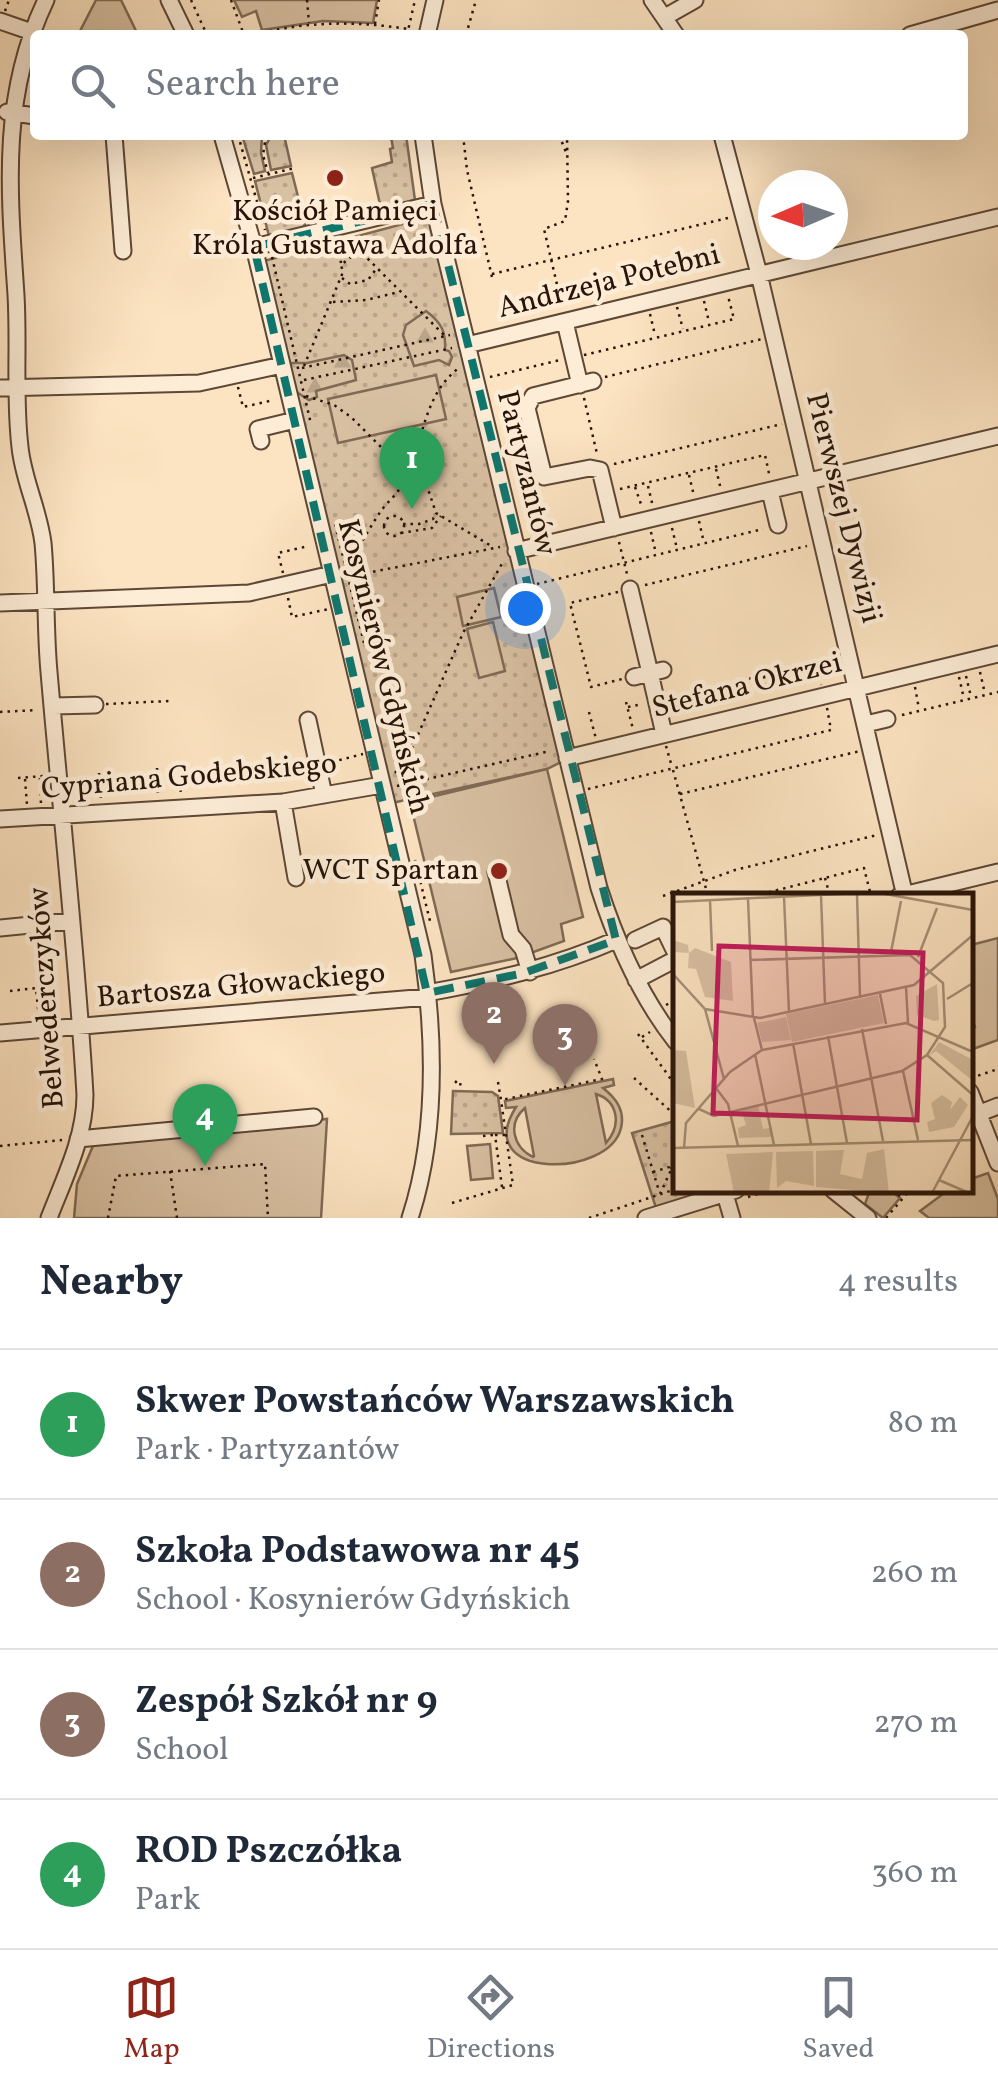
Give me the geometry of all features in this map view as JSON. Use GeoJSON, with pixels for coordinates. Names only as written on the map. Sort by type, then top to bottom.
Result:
{"type":"FeatureCollection","features":[{"type":"Feature","properties":{"kind":"street","name":"Belwederczyków"},"geometry":{"type":"LineString","coordinates":[[31,30],[46,0]]}},
{"type":"Feature","properties":{"kind":"street"},"geometry":{"type":"LineString","coordinates":[[170,0],[184,30]]}},
{"type":"Feature","properties":{"kind":"street"},"geometry":{"type":"LineString","coordinates":[[428,30],[435,0]]}},
{"type":"Feature","properties":{"kind":"street"},"geometry":{"type":"LineString","coordinates":[[652,0],[673,30]]}},
{"type":"Feature","properties":{"kind":"street"},"geometry":{"type":"LineString","coordinates":[[665,18],[695,0]]}},
{"type":"Feature","properties":{"kind":"street"},"geometry":{"type":"LineString","coordinates":[[928,30],[998,10]]}},
{"type":"Feature","properties":{"kind":"street"},"geometry":{"type":"LineString","coordinates":[[0,21],[30,31]]}},
{"type":"Feature","properties":{"kind":"street","name":"Belwederczyków"},"geometry":{"type":"LineString","coordinates":[[30,31],[7,112],[3,191],[16,293],[20,444],[42,539],[85,1112],[49,1218]]}},
{"type":"Feature","properties":{"kind":"street"},"geometry":{"type":"LineString","coordinates":[[7,112],[30,115]]}},
{"type":"Feature","properties":{"kind":"street"},"geometry":{"type":"LineString","coordinates":[[114,140],[123,251]]}},
{"type":"Feature","properties":{"kind":"street","name":"Kosynierów Gdyńskich"},"geometry":{"type":"LineString","coordinates":[[223,140],[254,247],[295,420],[342,572],[391,782],[420,946],[427,995],[428,1123],[423,1168],[410,1218]]}},
{"type":"Feature","properties":{"kind":"street","name":"Partyzantów"},"geometry":{"type":"LineString","coordinates":[[423,140],[461,346],[559,754],[616,940],[673,1037]]}},
{"type":"Feature","properties":{"kind":"street","name":"Pierwszej Dywizji"},"geometry":{"type":"LineString","coordinates":[[723,140],[858,688],[903,893]]}},
{"type":"Feature","properties":{"kind":"street"},"geometry":{"type":"LineString","coordinates":[[254,247],[336,236],[433,204]]}},
{"type":"Feature","properties":{"kind":"street","name":"Andrzeja Potebni"},"geometry":{"type":"LineString","coordinates":[[461,346],[998,218]]}},
{"type":"Feature","properties":{"kind":"street"},"geometry":{"type":"LineString","coordinates":[[565,322],[584,383],[533,396],[526,408],[530,427],[544,477],[585,468],[599,469],[615,531]]}},
{"type":"Feature","properties":{"kind":"street"},"geometry":{"type":"LineString","coordinates":[[0,388],[199,383],[283,368]]}},
{"type":"Feature","properties":{"kind":"street"},"geometry":{"type":"LineString","coordinates":[[261,441],[258,429],[295,420]]}},
{"type":"Feature","properties":{"kind":"street"},"geometry":{"type":"LineString","coordinates":[[510,555],[771,488],[998,436]]}},
{"type":"Feature","properties":{"kind":"street"},"geometry":{"type":"LineString","coordinates":[[771,488],[778,525]]}},
{"type":"Feature","properties":{"kind":"street"},"geometry":{"type":"LineString","coordinates":[[0,602],[249,593],[342,572]]}},
{"type":"Feature","properties":{"kind":"street"},"geometry":{"type":"LineString","coordinates":[[630,589],[665,737]]}},
{"type":"Feature","properties":{"kind":"street","name":"Stefana Okrzei"},"geometry":{"type":"LineString","coordinates":[[559,754],[665,737],[998,654]]}},
{"type":"Feature","properties":{"kind":"street"},"geometry":{"type":"LineString","coordinates":[[54,707],[95,704]]}},
{"type":"Feature","properties":{"kind":"street"},"geometry":{"type":"LineString","coordinates":[[866,724],[887,719]]}},
{"type":"Feature","properties":{"kind":"street"},"geometry":{"type":"LineString","coordinates":[[308,720],[324,795]]}},
{"type":"Feature","properties":{"kind":"street","name":"Cypriana Godebskiego"},"geometry":{"type":"LineString","coordinates":[[0,820],[283,802],[391,782]]}},
{"type":"Feature","properties":{"kind":"street"},"geometry":{"type":"LineString","coordinates":[[283,802],[296,878]]}},
{"type":"Feature","properties":{"kind":"street"},"geometry":{"type":"LineString","coordinates":[[496,872],[512,935],[523,948],[530,972]]}},
{"type":"Feature","properties":{"kind":"street"},"geometry":{"type":"LineString","coordinates":[[911,893],[998,872]]}},
{"type":"Feature","properties":{"kind":"street"},"geometry":{"type":"LineString","coordinates":[[0,928],[72,921]]}},
{"type":"Feature","properties":{"kind":"street"},"geometry":{"type":"LineString","coordinates":[[635,940],[669,925]]}},
{"type":"Feature","properties":{"kind":"street","name":"Bartosza Głowackiego"},"geometry":{"type":"LineString","coordinates":[[0,1033],[427,995],[530,972],[616,940]]}},
{"type":"Feature","properties":{"kind":"street"},"geometry":{"type":"LineString","coordinates":[[636,980],[673,959]]}},
{"type":"Feature","properties":{"kind":"street"},"geometry":{"type":"LineString","coordinates":[[998,1106],[975,1115],[998,1163]]}},
{"type":"Feature","properties":{"kind":"street"},"geometry":{"type":"LineString","coordinates":[[78,1139],[314,1117]]}},
{"type":"Feature","properties":{"kind":"street"},"geometry":{"type":"LineString","coordinates":[[646,1218],[727,1193]]}},
{"type":"Feature","properties":{"kind":"street"},"geometry":{"type":"LineString","coordinates":[[730,1193],[732,1218]]}},
{"type":"Feature","properties":{"kind":"street"},"geometry":{"type":"LineString","coordinates":[[855,1197],[868,1218]]}},
{"type":"Feature","properties":{"kind":"path"},"geometry":{"type":"LineString","coordinates":[[191,0],[205,30]]}},
{"type":"Feature","properties":{"kind":"path"},"geometry":{"type":"LineString","coordinates":[[231,0],[242,30]]}},
{"type":"Feature","properties":{"kind":"path"},"geometry":{"type":"LineString","coordinates":[[307,0],[310,25]]}},
{"type":"Feature","properties":{"kind":"path"},"geometry":{"type":"LineString","coordinates":[[374,26],[379,0]]}},
{"type":"Feature","properties":{"kind":"path"},"geometry":{"type":"LineString","coordinates":[[408,30],[415,0]]}},
{"type":"Feature","properties":{"kind":"path"},"geometry":{"type":"LineString","coordinates":[[467,30],[476,0]]}},
{"type":"Feature","properties":{"kind":"path"},"geometry":{"type":"LineString","coordinates":[[282,30],[310,25],[396,30]]}},
{"type":"Feature","properties":{"kind":"path"},"geometry":{"type":"LineString","coordinates":[[266,140],[268,174]]}},
{"type":"Feature","properties":{"kind":"path"},"geometry":{"type":"LineString","coordinates":[[464,140],[492,276],[739,216]]}},
{"type":"Feature","properties":{"kind":"path"},"geometry":{"type":"LineString","coordinates":[[561,140],[567,154]]}},
{"type":"Feature","properties":{"kind":"path"},"geometry":{"type":"LineString","coordinates":[[565,322],[544,228],[565,221],[567,140]]}},
{"type":"Feature","properties":{"kind":"path"},"geometry":{"type":"LineString","coordinates":[[252,178],[295,168]]}},
{"type":"Feature","properties":{"kind":"path"},"geometry":{"type":"LineString","coordinates":[[341,264],[352,254],[359,230]]}},
{"type":"Feature","properties":{"kind":"path"},"geometry":{"type":"LineString","coordinates":[[359,230],[367,258],[445,336]]}},
{"type":"Feature","properties":{"kind":"path"},"geometry":{"type":"LineString","coordinates":[[336,236],[352,254],[367,258]]}},
{"type":"Feature","properties":{"kind":"path"},"geometry":{"type":"LineString","coordinates":[[303,368],[341,278],[336,236]]}},
{"type":"Feature","properties":{"kind":"path"},"geometry":{"type":"LineString","coordinates":[[341,278],[350,284],[368,280],[376,268]]}},
{"type":"Feature","properties":{"kind":"path"},"geometry":{"type":"LineString","coordinates":[[488,377],[734,319],[726,289]]}},
{"type":"Feature","properties":{"kind":"path"},"geometry":{"type":"LineString","coordinates":[[330,303],[366,300],[400,291]]}},
{"type":"Feature","properties":{"kind":"path"},"geometry":{"type":"LineString","coordinates":[[702,295],[710,324]]}},
{"type":"Feature","properties":{"kind":"path"},"geometry":{"type":"LineString","coordinates":[[676,301],[684,331]]}},
{"type":"Feature","properties":{"kind":"path"},"geometry":{"type":"LineString","coordinates":[[648,308],[656,338]]}},
{"type":"Feature","properties":{"kind":"path"},"geometry":{"type":"LineString","coordinates":[[283,368],[303,368],[452,334]]}},
{"type":"Feature","properties":{"kind":"path"},"geometry":{"type":"LineString","coordinates":[[773,336],[584,383],[599,469],[793,421]]}},
{"type":"Feature","properties":{"kind":"path"},"geometry":{"type":"LineString","coordinates":[[312,430],[302,380],[461,346]]}},
{"type":"Feature","properties":{"kind":"path"},"geometry":{"type":"LineString","coordinates":[[342,572],[406,475],[428,406],[444,379],[460,367]]}},
{"type":"Feature","properties":{"kind":"path"},"geometry":{"type":"LineString","coordinates":[[236,381],[242,407],[285,398]]}},
{"type":"Feature","properties":{"kind":"path"},"geometry":{"type":"LineString","coordinates":[[306,396],[334,405],[351,417],[406,475],[427,485]]}},
{"type":"Feature","properties":{"kind":"path"},"geometry":{"type":"LineString","coordinates":[[606,492],[765,456],[771,488]]}},
{"type":"Feature","properties":{"kind":"path"},"geometry":{"type":"LineString","coordinates":[[715,467],[722,496]]}},
{"type":"Feature","properties":{"kind":"path"},"geometry":{"type":"LineString","coordinates":[[688,473],[696,503]]}},
{"type":"Feature","properties":{"kind":"path"},"geometry":{"type":"LineString","coordinates":[[399,476],[406,475]]}},
{"type":"Feature","properties":{"kind":"path"},"geometry":{"type":"LineString","coordinates":[[386,520],[395,516],[412,525],[434,518],[436,513],[424,476]]}},
{"type":"Feature","properties":{"kind":"path"},"geometry":{"type":"LineString","coordinates":[[647,483],[655,513]]}},
{"type":"Feature","properties":{"kind":"path"},"geometry":{"type":"LineString","coordinates":[[635,486],[644,516]]}},
{"type":"Feature","properties":{"kind":"path"},"geometry":{"type":"LineString","coordinates":[[378,512],[386,520],[386,532],[392,536],[414,534],[436,525],[442,515]]}},
{"type":"Feature","properties":{"kind":"path"},"geometry":{"type":"LineString","coordinates":[[391,782],[409,754],[463,633],[510,555],[436,513]]}},
{"type":"Feature","properties":{"kind":"path"},"geometry":{"type":"LineString","coordinates":[[698,514],[704,544]]}},
{"type":"Feature","properties":{"kind":"path"},"geometry":{"type":"LineString","coordinates":[[333,516],[342,572]]}},
{"type":"Feature","properties":{"kind":"path"},"geometry":{"type":"LineString","coordinates":[[670,520],[678,550]]}},
{"type":"Feature","properties":{"kind":"path"},"geometry":{"type":"LineString","coordinates":[[400,534],[404,524]]}},
{"type":"Feature","properties":{"kind":"path"},"geometry":{"type":"LineString","coordinates":[[412,525],[414,534]]}},
{"type":"Feature","properties":{"kind":"path"},"geometry":{"type":"LineString","coordinates":[[650,525],[656,555]]}},
{"type":"Feature","properties":{"kind":"path"},"geometry":{"type":"LineString","coordinates":[[533,585],[778,525]]}},
{"type":"Feature","properties":{"kind":"path"},"geometry":{"type":"LineString","coordinates":[[615,531],[624,564]]}},
{"type":"Feature","properties":{"kind":"path"},"geometry":{"type":"LineString","coordinates":[[649,673],[591,687],[570,603],[822,543]]}},
{"type":"Feature","properties":{"kind":"path"},"geometry":{"type":"LineString","coordinates":[[284,579],[278,553],[316,544]]}},
{"type":"Feature","properties":{"kind":"path"},"geometry":{"type":"LineString","coordinates":[[342,572],[494,548]]}},
{"type":"Feature","properties":{"kind":"path"},"geometry":{"type":"LineString","coordinates":[[417,554],[418,562]]}},
{"type":"Feature","properties":{"kind":"path"},"geometry":{"type":"LineString","coordinates":[[286,590],[292,617],[335,607]]}},
{"type":"Feature","properties":{"kind":"path"},"geometry":{"type":"LineString","coordinates":[[657,700],[815,664],[822,691]]}},
{"type":"Feature","properties":{"kind":"path"},"geometry":{"type":"LineString","coordinates":[[978,665],[985,695]]}},
{"type":"Feature","properties":{"kind":"path"},"geometry":{"type":"LineString","coordinates":[[964,668],[972,698]]}},
{"type":"Feature","properties":{"kind":"path"},"geometry":{"type":"LineString","coordinates":[[957,670],[964,700]]}},
{"type":"Feature","properties":{"kind":"path"},"geometry":{"type":"LineString","coordinates":[[764,675],[768,704]]}},
{"type":"Feature","properties":{"kind":"path"},"geometry":{"type":"LineString","coordinates":[[913,681],[920,710]]}},
{"type":"Feature","properties":{"kind":"path"},"geometry":{"type":"LineString","coordinates":[[887,719],[998,692]]}},
{"type":"Feature","properties":{"kind":"path"},"geometry":{"type":"LineString","coordinates":[[678,696],[683,724]]}},
{"type":"Feature","properties":{"kind":"path"},"geometry":{"type":"LineString","coordinates":[[95,704],[169,701]]}},
{"type":"Feature","properties":{"kind":"path"},"geometry":{"type":"LineString","coordinates":[[626,702],[635,736]]}},
{"type":"Feature","properties":{"kind":"path"},"geometry":{"type":"LineString","coordinates":[[582,790],[831,730],[826,702]]}},
{"type":"Feature","properties":{"kind":"path"},"geometry":{"type":"LineString","coordinates":[[0,712],[54,707]]}},
{"type":"Feature","properties":{"kind":"path"},"geometry":{"type":"LineString","coordinates":[[589,712],[598,745]]}},
{"type":"Feature","properties":{"kind":"path"},"geometry":{"type":"LineString","coordinates":[[665,737],[707,893]]}},
{"type":"Feature","properties":{"kind":"path"},"geometry":{"type":"LineString","coordinates":[[680,794],[870,748]]}},
{"type":"Feature","properties":{"kind":"path"},"geometry":{"type":"LineString","coordinates":[[317,765],[370,753]]}},
{"type":"Feature","properties":{"kind":"path"},"geometry":{"type":"LineString","coordinates":[[391,782],[559,754]]}},
{"type":"Feature","properties":{"kind":"path"},"geometry":{"type":"LineString","coordinates":[[179,767],[182,803]]}},
{"type":"Feature","properties":{"kind":"path"},"geometry":{"type":"LineString","coordinates":[[156,768],[158,804]]}},
{"type":"Feature","properties":{"kind":"path"},"geometry":{"type":"LineString","coordinates":[[99,773],[101,808]]}},
{"type":"Feature","properties":{"kind":"path"},"geometry":{"type":"LineString","coordinates":[[18,778],[60,775]]}},
{"type":"Feature","properties":{"kind":"path"},"geometry":{"type":"LineString","coordinates":[[40,776],[42,811]]}},
{"type":"Feature","properties":{"kind":"path"},"geometry":{"type":"LineString","coordinates":[[26,778],[27,812]]}},
{"type":"Feature","properties":{"kind":"path"},"geometry":{"type":"LineString","coordinates":[[662,896],[703,880],[892,832]]}},
{"type":"Feature","properties":{"kind":"path"},"geometry":{"type":"LineString","coordinates":[[772,893],[864,868],[870,893]]}},
{"type":"Feature","properties":{"kind":"path"},"geometry":{"type":"LineString","coordinates":[[825,878],[829,893]]}},
{"type":"Feature","properties":{"kind":"path"},"geometry":{"type":"LineString","coordinates":[[798,885],[799,893]]}},
{"type":"Feature","properties":{"kind":"path"},"geometry":{"type":"LineString","coordinates":[[10,990],[36,988],[39,1025]]}},
{"type":"Feature","properties":{"kind":"path"},"geometry":{"type":"LineString","coordinates":[[669,1004],[673,1002]]}},
{"type":"Feature","properties":{"kind":"path"},"geometry":{"type":"LineString","coordinates":[[650,1032],[640,1036],[673,1082]]}},
{"type":"Feature","properties":{"kind":"path"},"geometry":{"type":"LineString","coordinates":[[501,1100],[602,1080],[594,1059]]}},
{"type":"Feature","properties":{"kind":"path"},"geometry":{"type":"LineString","coordinates":[[973,1077],[998,1068]]}},
{"type":"Feature","properties":{"kind":"path"},"geometry":{"type":"LineString","coordinates":[[634,1078],[673,1113]]}},
{"type":"Feature","properties":{"kind":"path"},"geometry":{"type":"LineString","coordinates":[[455,1081],[460,1086],[461,1081]]}},
{"type":"Feature","properties":{"kind":"path"},"geometry":{"type":"LineString","coordinates":[[452,1203],[513,1185],[498,1082]]}},
{"type":"Feature","properties":{"kind":"path"},"geometry":{"type":"LineString","coordinates":[[484,1136],[506,1134]]}},
{"type":"Feature","properties":{"kind":"path"},"geometry":{"type":"LineString","coordinates":[[495,1135],[502,1188]]}},
{"type":"Feature","properties":{"kind":"path"},"geometry":{"type":"LineString","coordinates":[[642,1135],[660,1194]]}},
{"type":"Feature","properties":{"kind":"path"},"geometry":{"type":"LineString","coordinates":[[0,1146],[78,1139]]}},
{"type":"Feature","properties":{"kind":"path"},"geometry":{"type":"LineString","coordinates":[[496,1148],[508,1147]]}},
{"type":"Feature","properties":{"kind":"path"},"geometry":{"type":"LineString","coordinates":[[498,1161],[509,1160]]}},
{"type":"Feature","properties":{"kind":"path"},"geometry":{"type":"LineString","coordinates":[[653,1172],[673,1163]]}},
{"type":"Feature","properties":{"kind":"path"},"geometry":{"type":"LineString","coordinates":[[108,1218],[116,1176],[265,1164],[268,1218]]}},
{"type":"Feature","properties":{"kind":"path"},"geometry":{"type":"LineString","coordinates":[[660,1194],[673,1165]]}},
{"type":"Feature","properties":{"kind":"path"},"geometry":{"type":"LineString","coordinates":[[170,1171],[177,1218]]}},
{"type":"Feature","properties":{"kind":"path"},"geometry":{"type":"LineString","coordinates":[[500,1174],[511,1173]]}},
{"type":"Feature","properties":{"kind":"path"},"geometry":{"type":"LineString","coordinates":[[589,1218],[673,1190]]}},
{"type":"Feature","properties":{"kind":"path"},"geometry":{"type":"LineString","coordinates":[[896,1193],[902,1198]]}},
{"type":"Feature","properties":{"kind":"path"},"geometry":{"type":"LineString","coordinates":[[886,1218],[907,1193]]}},
{"type":"Feature","properties":{"kind":"path"},"geometry":{"type":"LineString","coordinates":[[469,1198],[471,1206]]}},
{"type":"Feature","properties":{"kind":"highlighted area"},"geometry":{"type":"Polygon","coordinates":[[[433,204],[616,940],[524,973],[427,993],[254,247],[433,204]]]}},
{"type":"Feature","properties":{"kind":"green space"},"geometry":{"type":"Polygon","coordinates":[[[96,0],[121,0],[136,30],[81,30],[96,0]]]}},
{"type":"Feature","properties":{"kind":"green space"},"geometry":{"type":"Polygon","coordinates":[[[234,0],[377,0],[373,23],[323,21],[262,30],[256,11],[242,17],[234,0]]]}},
{"type":"Feature","properties":{"kind":"green space"},"geometry":{"type":"Polygon","coordinates":[[[244,140],[262,140],[265,171],[254,174],[244,140]]]}},
{"type":"Feature","properties":{"kind":"green space"},"geometry":{"type":"Polygon","coordinates":[[[269,140],[285,140],[291,166],[271,170],[266,145],[269,140]]]}},
{"type":"Feature","properties":{"kind":"green space"},"geometry":{"type":"Polygon","coordinates":[[[392,140],[407,140],[415,200],[381,209],[372,168],[392,162],[392,140]]]}},
{"type":"Feature","properties":{"kind":"green space"},"geometry":{"type":"Polygon","coordinates":[[[292,173],[305,224],[300,234],[270,240],[255,181],[292,173]]]}},
{"type":"Feature","properties":{"kind":"green space"},"geometry":{"type":"Polygon","coordinates":[[[429,217],[561,762],[547,769],[392,803],[264,261],[429,217]]]}},
{"type":"Feature","properties":{"kind":"green space"},"geometry":{"type":"Polygon","coordinates":[[[426,311],[442,328],[445,350],[452,357],[449,365],[439,360],[414,366],[403,335],[406,325],[426,311]]]}},
{"type":"Feature","properties":{"kind":"green space"},"geometry":{"type":"Polygon","coordinates":[[[344,355],[352,360],[356,380],[316,391],[317,397],[309,400],[295,391],[288,363],[344,355]]]}},
{"type":"Feature","properties":{"kind":"green space"},"geometry":{"type":"Polygon","coordinates":[[[436,375],[446,419],[338,443],[328,399],[436,375]]]}},
{"type":"Feature","properties":{"kind":"green space"},"geometry":{"type":"Polygon","coordinates":[[[494,588],[501,617],[463,626],[457,597],[494,588]]]}},
{"type":"Feature","properties":{"kind":"green space"},"geometry":{"type":"Polygon","coordinates":[[[493,622],[505,671],[479,678],[467,629],[493,622]]]}},
{"type":"Feature","properties":{"kind":"green space","name":"WCT Spartan"},"geometry":{"type":"Polygon","coordinates":[[[547,769],[583,917],[561,924],[564,941],[517,958],[451,972],[410,802],[547,769]]]}},
{"type":"Feature","properties":{"kind":"green space"},"geometry":{"type":"Polygon","coordinates":[[[998,938],[998,1040],[973,1049],[975,1027],[973,944],[998,938]]]}},
{"type":"Feature","properties":{"kind":"green space"},"geometry":{"type":"Polygon","coordinates":[[[613,1079],[614,1085],[603,1088],[619,1106],[621,1128],[611,1145],[593,1156],[547,1164],[526,1159],[511,1148],[507,1131],[516,1107],[506,1108],[505,1101],[613,1079]],[[596,1094],[606,1143],[614,1129],[615,1114],[609,1102],[596,1094]],[[525,1108],[516,1121],[515,1134],[521,1147],[533,1157],[534,1156],[525,1108]]]}},
{"type":"Feature","properties":{"kind":"green space"},"geometry":{"type":"Polygon","coordinates":[[[453,1091],[492,1092],[498,1096],[503,1133],[451,1134],[453,1091]]]}},
{"type":"Feature","properties":{"kind":"green space"},"geometry":{"type":"Polygon","coordinates":[[[327,1119],[321,1218],[74,1218],[77,1184],[95,1141],[327,1119]]]}},
{"type":"Feature","properties":{"kind":"green space"},"geometry":{"type":"Polygon","coordinates":[[[673,1122],[673,1193],[706,1193],[656,1208],[632,1133],[673,1122]]]}},
{"type":"Feature","properties":{"kind":"green space"},"geometry":{"type":"Polygon","coordinates":[[[490,1144],[493,1178],[471,1180],[467,1146],[490,1144]]]}},
{"type":"Feature","properties":{"kind":"green space"},"geometry":{"type":"Polygon","coordinates":[[[988,1173],[998,1199],[998,1218],[929,1218],[920,1211],[944,1193],[973,1193],[973,1178],[988,1173]]]}},
{"type":"Feature","properties":{"kind":"green space"},"geometry":{"type":"Polygon","coordinates":[[[869,1193],[894,1193],[900,1198],[883,1218],[865,1204],[869,1193]]]}},
{"type":"Feature","properties":{"kind":"place","name":"Kościół Pamięci Króla Gustawa Adolfa"},"geometry":{"type":"Point","coordinates":[335,178]}},
{"type":"Feature","properties":{"kind":"place","name":"Skwer Powstańców Warszawskich"},"geometry":{"type":"Point","coordinates":[412,509]}},
{"type":"Feature","properties":{"kind":"place","name":"WCT Spartan"},"geometry":{"type":"Point","coordinates":[499,871]}},
{"type":"Feature","properties":{"kind":"place","name":"Szkoła Podstawowa nr 45"},"geometry":{"type":"Point","coordinates":[494,1064]}},
{"type":"Feature","properties":{"kind":"place","name":"Zespół Szkół nr 9"},"geometry":{"type":"Point","coordinates":[565,1086]}},
{"type":"Feature","properties":{"kind":"place","name":"ROD Pszczółka"},"geometry":{"type":"Point","coordinates":[205,1166]}}]}
